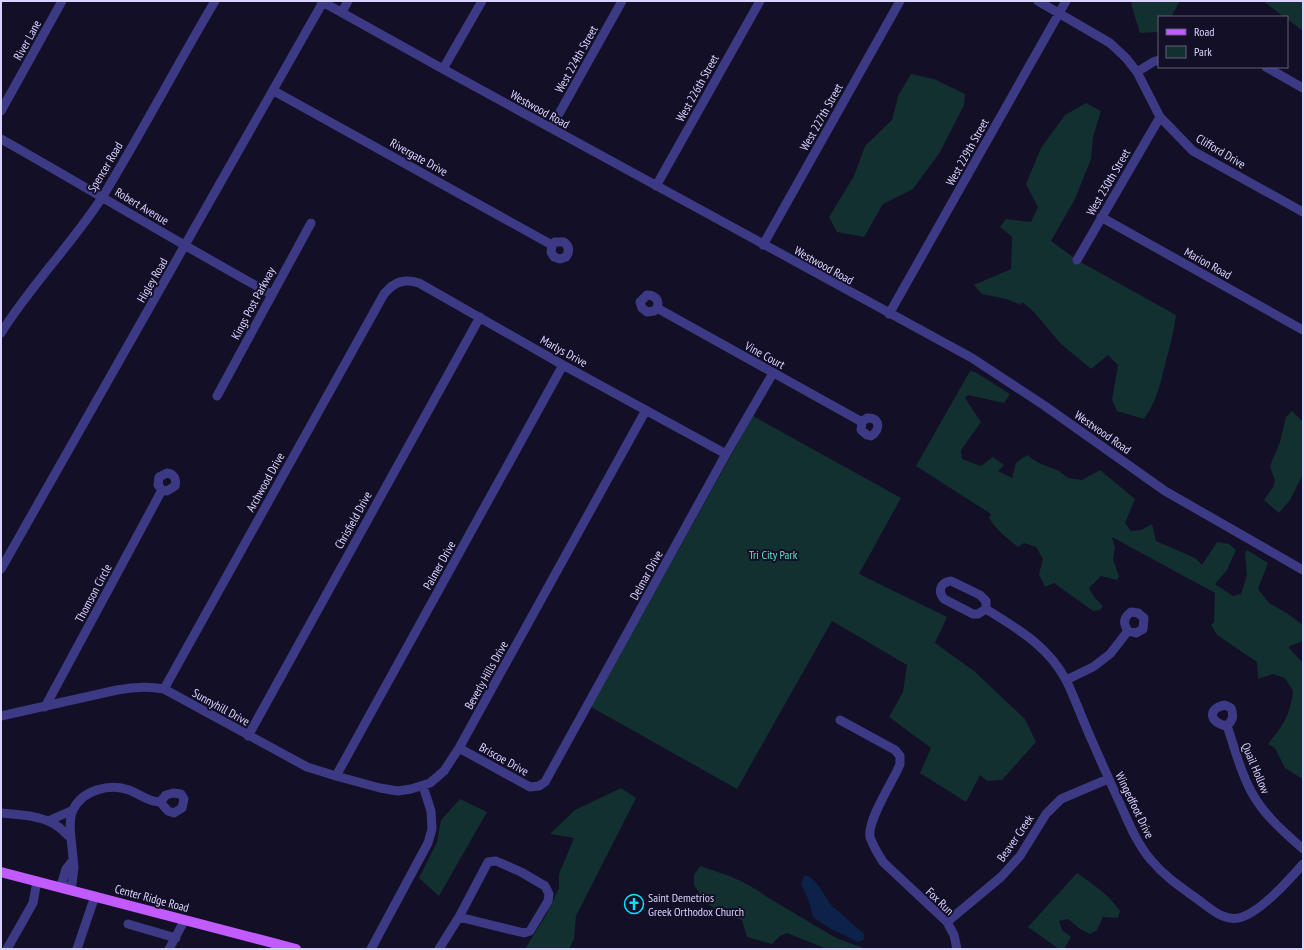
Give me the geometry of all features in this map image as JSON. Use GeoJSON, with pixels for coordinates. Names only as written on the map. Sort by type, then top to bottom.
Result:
{"type":"FeatureCollection","features":[{"type":"Feature","properties":{"kind":"main road","name":"Center Ridge Road"},"geometry":{"type":"LineString","coordinates":[[2,874],[37,881],[184,921],[296,949]]}},
{"type":"Feature","properties":{"kind":"street","name":"River Lane"},"geometry":{"type":"LineString","coordinates":[[1,111],[62,1]]}},
{"type":"Feature","properties":{"kind":"street"},"geometry":{"type":"LineString","coordinates":[[342,12],[348,1]]}},
{"type":"Feature","properties":{"kind":"street"},"geometry":{"type":"LineString","coordinates":[[443,69],[482,1]]}},
{"type":"Feature","properties":{"kind":"street","name":"West 224th Street"},"geometry":{"type":"LineString","coordinates":[[551,128],[622,1]]}},
{"type":"Feature","properties":{"kind":"street","name":"West 226th Street"},"geometry":{"type":"LineString","coordinates":[[656,186],[760,1]]}},
{"type":"Feature","properties":{"kind":"street","name":"West 227th Street"},"geometry":{"type":"LineString","coordinates":[[763,245],[900,1]]}},
{"type":"Feature","properties":{"kind":"street","name":"Clifford Drive"},"geometry":{"type":"LineString","coordinates":[[1038,1],[1110,43],[1126,58],[1137,72],[1160,117],[1194,151],[1303,212]]}},
{"type":"Feature","properties":{"kind":"street","name":"West 229th Street"},"geometry":{"type":"LineString","coordinates":[[889,314],[1066,1]]}},
{"type":"Feature","properties":{"kind":"street","name":"Spencer Road"},"geometry":{"type":"LineString","coordinates":[[1,333],[13,314],[72,241],[102,196],[215,2]]}},
{"type":"Feature","properties":{"kind":"street","name":"Westwood Road"},"geometry":{"type":"LineString","coordinates":[[322,2],[977,361],[1045,406],[1165,491],[1303,570]]}},
{"type":"Feature","properties":{"kind":"street","name":"Higley Road"},"geometry":{"type":"LineString","coordinates":[[1,569],[274,91],[322,2]]}},
{"type":"Feature","properties":{"kind":"street"},"geometry":{"type":"LineString","coordinates":[[1137,72],[1158,60]]}},
{"type":"Feature","properties":{"kind":"street"},"geometry":{"type":"LineString","coordinates":[[1268,68],[1303,88]]}},
{"type":"Feature","properties":{"kind":"street","name":"Rivergate Drive"},"geometry":{"type":"LineString","coordinates":[[274,91],[552,245]]}},
{"type":"Feature","properties":{"kind":"street","name":"West 230th Street"},"geometry":{"type":"LineString","coordinates":[[1077,260],[1160,117]]}},
{"type":"Feature","properties":{"kind":"street","name":"Robert Avenue"},"geometry":{"type":"LineString","coordinates":[[1,139],[272,294]]}},
{"type":"Feature","properties":{"kind":"street","name":"Marion Road"},"geometry":{"type":"LineString","coordinates":[[1101,217],[1303,330]]}},
{"type":"Feature","properties":{"kind":"street","name":"Kings Post Parkway"},"geometry":{"type":"LineString","coordinates":[[217,396],[311,223]]}},
{"type":"Feature","properties":{"kind":"street","name":"Marlys Drive"},"geometry":{"type":"LineString","coordinates":[[388,289],[394,284],[400,282],[413,281],[419,283],[726,454]]}},
{"type":"Feature","properties":{"kind":"street","name":"Archwood Drive"},"geometry":{"type":"LineString","coordinates":[[164,689],[388,289]]}},
{"type":"Feature","properties":{"kind":"street","name":"Vine Court"},"geometry":{"type":"LineString","coordinates":[[657,308],[862,422]]}},
{"type":"Feature","properties":{"kind":"street","name":"Chrisfield Drive"},"geometry":{"type":"LineString","coordinates":[[248,736],[480,317]]}},
{"type":"Feature","properties":{"kind":"street","name":"Palmer Drive"},"geometry":{"type":"LineString","coordinates":[[336,776],[563,364]]}},
{"type":"Feature","properties":{"kind":"street","name":"Delmar Drive"},"geometry":{"type":"LineString","coordinates":[[539,786],[548,778],[726,454],[773,373]]}},
{"type":"Feature","properties":{"kind":"street","name":"Beverly Hills Drive"},"geometry":{"type":"LineString","coordinates":[[423,786],[444,771],[459,748],[646,410]]}},
{"type":"Feature","properties":{"kind":"street","name":"Thomson Circle"},"geometry":{"type":"LineString","coordinates":[[45,707],[162,490]]}},
{"type":"Feature","properties":{"kind":"street","name":"Wingedfoot Drive"},"geometry":{"type":"LineString","coordinates":[[951,581],[963,586],[980,595],[986,601],[986,609],[978,614],[973,614],[961,608],[944,599],[940,591],[942,586],[945,582],[951,581]]}},
{"type":"Feature","properties":{"kind":"street","name":"Wingedfoot Drive"},"geometry":{"type":"LineString","coordinates":[[986,609],[1036,641],[1052,658],[1066,680],[1108,779],[1136,838],[1151,860],[1167,877],[1224,917],[1233,919],[1243,917],[1254,911],[1282,886],[1303,864]]}},
{"type":"Feature","properties":{"kind":"street"},"geometry":{"type":"LineString","coordinates":[[1066,680],[1094,667],[1110,654],[1128,631]]}},
{"type":"Feature","properties":{"kind":"street","name":"Sunnyhill Drive"},"geometry":{"type":"LineString","coordinates":[[1,716],[137,687],[164,689],[306,767],[380,788],[398,791],[423,786]]}},
{"type":"Feature","properties":{"kind":"street","name":"Fox Run"},"geometry":{"type":"LineString","coordinates":[[840,720],[895,750],[900,756],[900,764],[897,771],[872,820],[870,836],[876,851],[883,862],[947,922],[954,935],[957,949]]}},
{"type":"Feature","properties":{"kind":"street","name":"Quail Hollow"},"geometry":{"type":"LineString","coordinates":[[1227,726],[1251,792],[1274,822],[1303,849]]}},
{"type":"Feature","properties":{"kind":"street","name":"Briscoe Drive"},"geometry":{"type":"LineString","coordinates":[[459,748],[530,787],[539,786]]}},
{"type":"Feature","properties":{"kind":"street","name":"Beaver Creek"},"geometry":{"type":"LineString","coordinates":[[947,922],[1001,877],[1020,856],[1046,814],[1061,799],[1108,779]]}},
{"type":"Feature","properties":{"kind":"street"},"geometry":{"type":"LineString","coordinates":[[371,949],[428,843],[432,829],[430,811],[423,786]]}},
{"type":"Feature","properties":{"kind":"street"},"geometry":{"type":"LineString","coordinates":[[48,821],[73,810],[89,793],[103,788],[115,787],[129,790],[151,801],[160,802]]}},
{"type":"Feature","properties":{"kind":"street"},"geometry":{"type":"LineString","coordinates":[[66,889],[72,884],[74,867],[70,824],[73,810]]}},
{"type":"Feature","properties":{"kind":"street"},"geometry":{"type":"LineString","coordinates":[[1,813],[32,817],[48,821],[56,825],[71,838]]}},
{"type":"Feature","properties":{"kind":"street"},"geometry":{"type":"LineString","coordinates":[[439,949],[459,917],[488,862],[496,861],[521,872],[545,886],[549,894],[548,901],[530,931],[524,933],[459,917]]}},
{"type":"Feature","properties":{"kind":"street"},"geometry":{"type":"LineString","coordinates":[[7,949],[33,903],[37,881]]}},
{"type":"Feature","properties":{"kind":"street"},"geometry":{"type":"LineString","coordinates":[[77,949],[95,896]]}},
{"type":"Feature","properties":{"kind":"street"},"geometry":{"type":"LineString","coordinates":[[169,949],[184,921]]}},
{"type":"Feature","properties":{"kind":"street"},"geometry":{"type":"LineString","coordinates":[[128,924],[176,938]]}},
{"type":"Feature","properties":{"kind":"green space"},"geometry":{"type":"Polygon","coordinates":[[[1133,1],[1180,1],[1172,16],[1158,16],[1158,32],[1140,33],[1131,4],[1133,1]]]}},
{"type":"Feature","properties":{"kind":"green space"},"geometry":{"type":"Polygon","coordinates":[[[1263,1],[1303,1],[1303,31],[1288,20],[1288,16],[1283,16],[1263,1]]]}},
{"type":"Feature","properties":{"kind":"green space"},"geometry":{"type":"Polygon","coordinates":[[[911,74],[934,79],[965,94],[964,105],[940,152],[913,189],[883,204],[864,237],[837,232],[829,217],[854,176],[865,146],[892,120],[898,96],[911,74]]]}},
{"type":"Feature","properties":{"kind":"green space"},"geometry":{"type":"Polygon","coordinates":[[[1086,103],[1101,111],[1093,137],[1091,159],[1075,199],[1051,241],[1077,260],[1176,315],[1172,338],[1158,391],[1149,412],[1144,419],[1117,411],[1112,400],[1118,365],[1108,355],[1091,369],[1061,344],[1034,312],[1022,302],[1021,305],[1006,299],[982,294],[974,285],[1011,269],[1012,237],[1000,227],[1006,219],[1031,222],[1038,207],[1026,184],[1041,148],[1065,115],[1086,103]]]}},
{"type":"Feature","properties":{"kind":"green space"},"geometry":{"type":"Polygon","coordinates":[[[970,371],[975,372],[1010,394],[1004,403],[968,395],[965,398],[981,422],[961,450],[962,459],[981,466],[993,457],[1004,465],[998,471],[1012,478],[1016,463],[1027,455],[1039,463],[1059,471],[1068,478],[1082,480],[1100,470],[1135,499],[1125,523],[1131,531],[1141,530],[1152,524],[1156,541],[1195,558],[1202,565],[1217,542],[1229,544],[1236,550],[1227,570],[1215,584],[1233,596],[1241,594],[1247,575],[1245,553],[1247,550],[1268,563],[1258,589],[1269,603],[1303,625],[1303,641],[1290,646],[1289,648],[1303,663],[1303,777],[1301,778],[1285,768],[1275,748],[1268,744],[1278,732],[1288,714],[1293,691],[1285,678],[1273,674],[1258,679],[1257,662],[1217,635],[1211,625],[1214,622],[1215,593],[1112,537],[1115,548],[1113,559],[1119,577],[1117,580],[1101,576],[1089,588],[1094,597],[1103,606],[1100,610],[1093,611],[1054,583],[1045,587],[1039,574],[1043,559],[1036,547],[1024,543],[1018,547],[995,526],[989,518],[991,514],[916,466],[970,371]]]}},
{"type":"Feature","properties":{"kind":"green space"},"geometry":{"type":"Polygon","coordinates":[[[1292,411],[1303,422],[1303,474],[1290,500],[1279,513],[1264,500],[1273,487],[1275,481],[1270,466],[1280,442],[1286,417],[1292,411]]]}},
{"type":"Feature","properties":{"kind":"green space","name":"Tri City Park"},"geometry":{"type":"Polygon","coordinates":[[[753,416],[901,498],[859,574],[947,617],[935,643],[974,671],[1025,719],[1036,742],[1002,780],[987,781],[980,775],[966,802],[920,773],[931,748],[889,717],[903,692],[907,665],[832,621],[737,789],[591,707],[753,416]]]}},
{"type":"Feature","properties":{"kind":"green space"},"geometry":{"type":"Polygon","coordinates":[[[621,788],[636,798],[576,916],[574,939],[569,949],[525,949],[546,915],[559,888],[559,874],[574,838],[550,834],[575,810],[621,788]]]}},
{"type":"Feature","properties":{"kind":"green space"},"geometry":{"type":"Polygon","coordinates":[[[460,799],[487,812],[439,896],[419,878],[437,842],[441,820],[460,799]]]}},
{"type":"Feature","properties":{"kind":"green space"},"geometry":{"type":"Polygon","coordinates":[[[700,866],[743,882],[836,938],[866,949],[827,949],[787,933],[780,936],[772,944],[747,937],[742,920],[723,914],[705,902],[694,885],[694,875],[700,866]]]}},
{"type":"Feature","properties":{"kind":"green space"},"geometry":{"type":"Polygon","coordinates":[[[1077,873],[1106,895],[1120,911],[1118,918],[1103,917],[1097,930],[1090,934],[1080,929],[1068,919],[1059,921],[1062,930],[1071,937],[1064,949],[1059,949],[1028,927],[1077,873]]]}},
{"type":"Feature","properties":{"kind":"water"},"geometry":{"type":"Polygon","coordinates":[[[804,876],[809,876],[819,886],[830,904],[863,933],[865,936],[863,940],[858,942],[831,929],[813,917],[809,901],[801,884],[804,876]]]}},
{"type":"Feature","properties":{"kind":"place","name":"Saint Demetrios Greek Orthodox Church"},"geometry":{"type":"Point","coordinates":[634,904]}}]}
